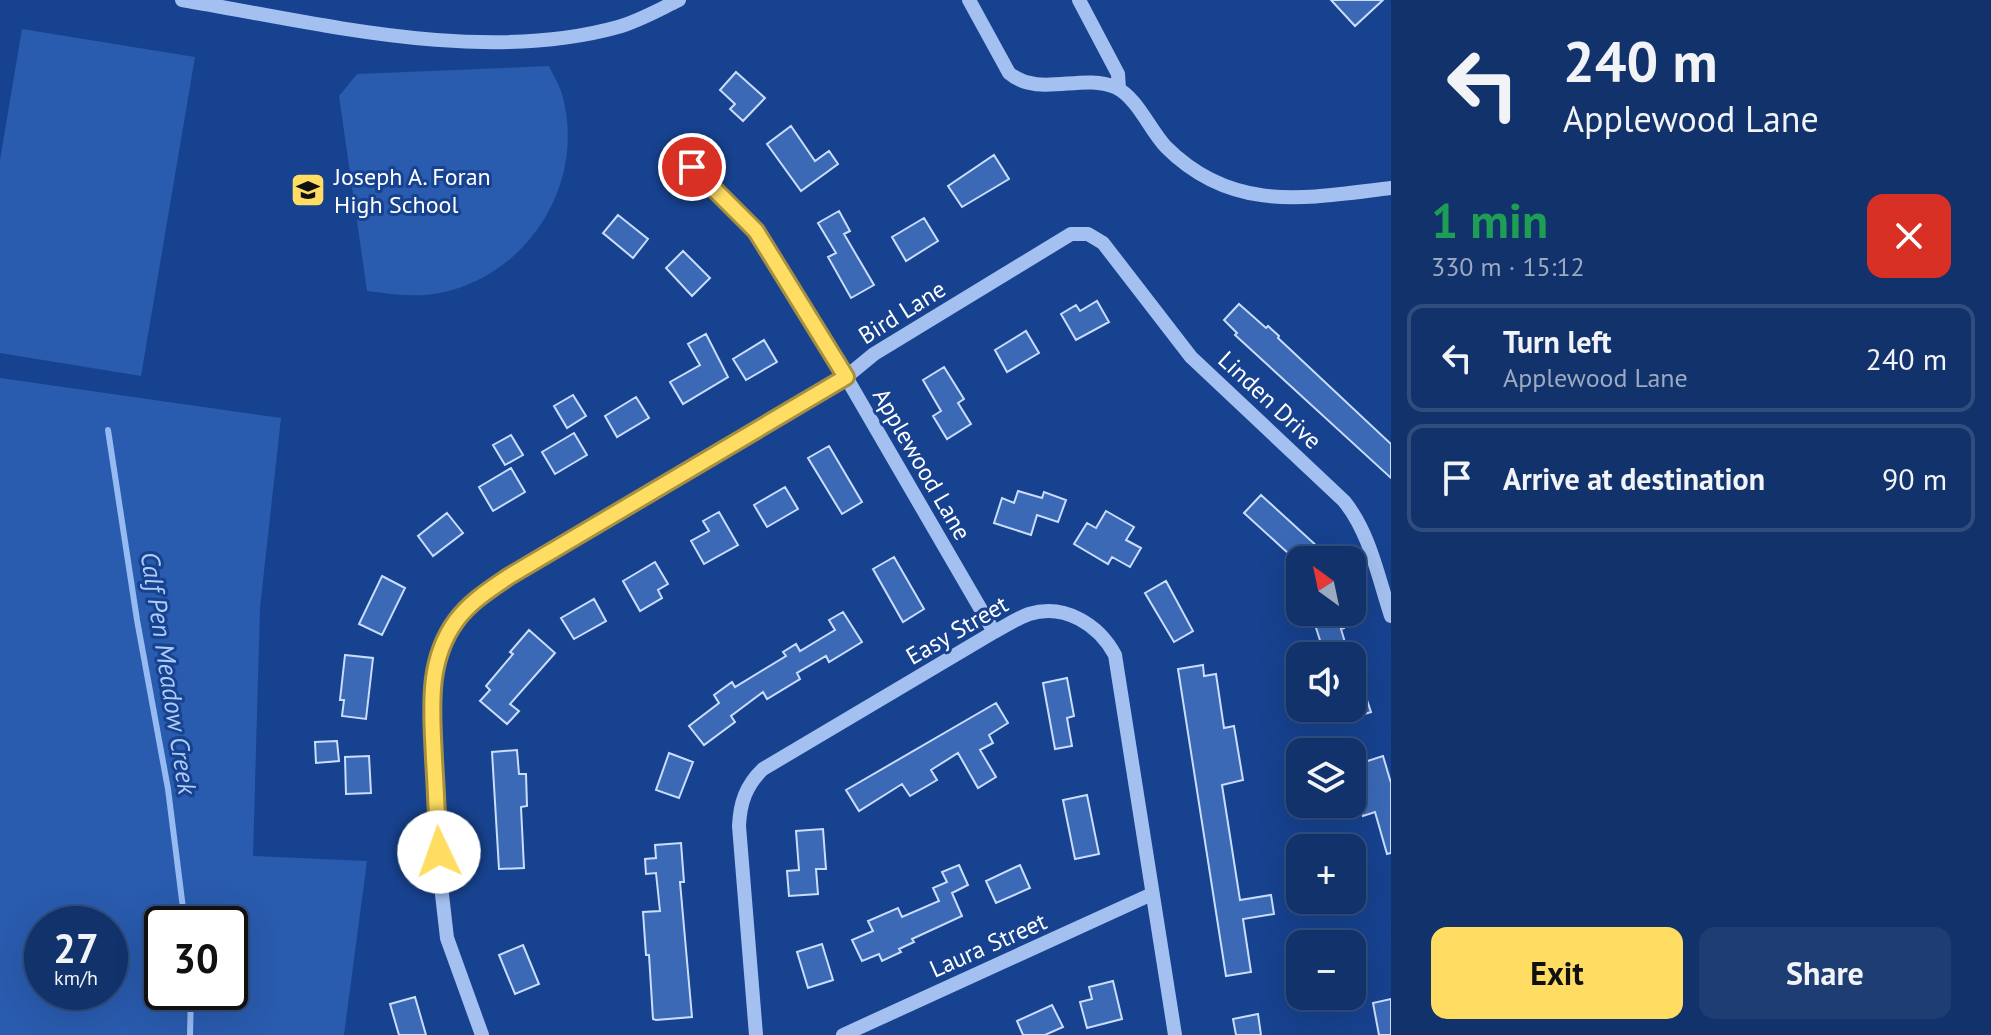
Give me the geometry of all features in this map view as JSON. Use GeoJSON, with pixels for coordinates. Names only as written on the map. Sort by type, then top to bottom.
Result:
{"type":"FeatureCollection","features":[{"type":"Feature","properties":{"kind":"street"},"geometry":{"type":"LineString","coordinates":[[182,0],[414,38],[486,43],[559,39],[592,33],[620,26],[653,6],[679,0]]}},
{"type":"Feature","properties":{"kind":"street"},"geometry":{"type":"LineString","coordinates":[[969,0],[1009,73],[1017,80],[1031,84],[1100,84],[1119,89],[1131,98],[1155,135],[1199,172],[1253,196],[1279,199],[1391,188]]}},
{"type":"Feature","properties":{"kind":"street"},"geometry":{"type":"LineString","coordinates":[[1079,0],[1118,74],[1119,89]]}},
{"type":"Feature","properties":{"kind":"street","name":"Applewood Lane"},"geometry":{"type":"LineString","coordinates":[[692,167],[756,231],[846,377],[994,632]]}},
{"type":"Feature","properties":{"kind":"street","name":"Bird Lane"},"geometry":{"type":"LineString","coordinates":[[482,1035],[447,938],[440,877],[431,689],[438,656],[464,611],[508,577],[846,377],[874,354],[1066,237],[1076,233],[1088,234]]}},
{"type":"Feature","properties":{"kind":"street","name":"Linden Drive"},"geometry":{"type":"LineString","coordinates":[[1088,234],[1103,243],[1191,357],[1357,516],[1391,616]]}},
{"type":"Feature","properties":{"kind":"street","name":"Easy Street"},"geometry":{"type":"LineString","coordinates":[[756,1035],[739,826],[742,801],[749,786],[763,769],[994,632],[1031,614],[1050,612],[1083,621],[1102,635],[1115,655],[1175,1035]]}},
{"type":"Feature","properties":{"kind":"street","name":"Laura Street"},"geometry":{"type":"LineString","coordinates":[[843,1035],[1152,894]]}},
{"type":"Feature","properties":{"kind":"shaded area"},"geometry":{"type":"Polygon","coordinates":[[[22,29],[195,57],[141,376],[0,353],[0,160],[22,29]]]}},
{"type":"Feature","properties":{"kind":"shaded area"},"geometry":{"type":"Polygon","coordinates":[[[549,66],[562,94],[568,127],[566,160],[558,191],[544,220],[524,245],[500,267],[472,283],[440,293],[413,295],[367,291],[339,96],[357,74],[549,66]]]}},
{"type":"Feature","properties":{"kind":"shaded area"},"geometry":{"type":"Polygon","coordinates":[[[0,378],[281,418],[260,608],[253,856],[367,861],[344,1035],[0,1035],[0,378]]]}},
{"type":"Feature","properties":{"kind":"building"},"geometry":{"type":"Polygon","coordinates":[[[1331,0],[1383,0],[1355,26],[1331,0]]]}},
{"type":"Feature","properties":{"kind":"building"},"geometry":{"type":"Polygon","coordinates":[[[736,72],[765,98],[743,121],[730,109],[735,104],[720,90],[736,72]]]}},
{"type":"Feature","properties":{"kind":"building"},"geometry":{"type":"Polygon","coordinates":[[[791,126],[815,161],[829,151],[838,164],[801,191],[767,144],[791,126]]]}},
{"type":"Feature","properties":{"kind":"building"},"geometry":{"type":"Polygon","coordinates":[[[994,155],[1009,179],[962,207],[948,186],[994,155]]]}},
{"type":"Feature","properties":{"kind":"building"},"geometry":{"type":"Polygon","coordinates":[[[839,211],[850,231],[844,234],[874,285],[851,298],[828,257],[836,253],[818,223],[839,211]]]}},
{"type":"Feature","properties":{"kind":"building"},"geometry":{"type":"Polygon","coordinates":[[[618,215],[648,239],[633,258],[603,233],[618,215]]]}},
{"type":"Feature","properties":{"kind":"building"},"geometry":{"type":"Polygon","coordinates":[[[924,218],[938,241],[906,261],[892,237],[924,218]]]}},
{"type":"Feature","properties":{"kind":"building"},"geometry":{"type":"Polygon","coordinates":[[[683,251],[710,278],[692,296],[666,268],[683,251]]]}},
{"type":"Feature","properties":{"kind":"building"},"geometry":{"type":"Polygon","coordinates":[[[1097,301],[1109,322],[1076,340],[1061,314],[1076,305],[1080,311],[1097,301]]]}},
{"type":"Feature","properties":{"kind":"building"},"geometry":{"type":"Polygon","coordinates":[[[1239,304],[1279,336],[1391,444],[1391,478],[1235,335],[1237,333],[1224,320],[1239,304]]]}},
{"type":"Feature","properties":{"kind":"building"},"geometry":{"type":"Polygon","coordinates":[[[1026,331],[1039,353],[1007,372],[995,350],[1026,331]]]}},
{"type":"Feature","properties":{"kind":"building"},"geometry":{"type":"Polygon","coordinates":[[[706,334],[728,377],[683,404],[670,382],[700,365],[688,344],[706,334]]]}},
{"type":"Feature","properties":{"kind":"building"},"geometry":{"type":"Polygon","coordinates":[[[764,340],[777,362],[746,380],[733,359],[764,340]]]}},
{"type":"Feature","properties":{"kind":"building"},"geometry":{"type":"Polygon","coordinates":[[[944,367],[964,399],[958,403],[971,424],[947,439],[933,416],[941,411],[923,380],[944,367]]]}},
{"type":"Feature","properties":{"kind":"building"},"geometry":{"type":"Polygon","coordinates":[[[573,395],[586,416],[567,428],[554,406],[573,395]]]}},
{"type":"Feature","properties":{"kind":"building"},"geometry":{"type":"Polygon","coordinates":[[[636,397],[649,418],[617,437],[605,416],[636,397]]]}},
{"type":"Feature","properties":{"kind":"building"},"geometry":{"type":"Polygon","coordinates":[[[574,433],[587,455],[555,474],[542,452],[574,433]]]}},
{"type":"Feature","properties":{"kind":"building"},"geometry":{"type":"Polygon","coordinates":[[[511,435],[523,455],[505,465],[493,445],[511,435]]]}},
{"type":"Feature","properties":{"kind":"building"},"geometry":{"type":"Polygon","coordinates":[[[829,446],[862,502],[842,514],[808,458],[829,446]]]}},
{"type":"Feature","properties":{"kind":"building"},"geometry":{"type":"Polygon","coordinates":[[[511,468],[525,492],[493,511],[479,487],[511,468]]]}},
{"type":"Feature","properties":{"kind":"building"},"geometry":{"type":"Polygon","coordinates":[[[785,487],[798,509],[767,527],[754,505],[785,487]]]}},
{"type":"Feature","properties":{"kind":"building"},"geometry":{"type":"Polygon","coordinates":[[[1018,491],[1042,498],[1044,492],[1066,500],[1058,522],[1037,515],[1031,535],[994,523],[1002,498],[1014,503],[1018,491]]]}},
{"type":"Feature","properties":{"kind":"building"},"geometry":{"type":"Polygon","coordinates":[[[1261,495],[1317,546],[1286,546],[1286,551],[1244,513],[1261,495]]]}},
{"type":"Feature","properties":{"kind":"building"},"geometry":{"type":"Polygon","coordinates":[[[1106,511],[1134,527],[1126,540],[1141,548],[1130,567],[1112,557],[1108,564],[1074,544],[1087,523],[1096,528],[1106,511]]]}},
{"type":"Feature","properties":{"kind":"building"},"geometry":{"type":"Polygon","coordinates":[[[719,512],[738,545],[704,564],[691,541],[709,531],[703,521],[719,512]]]}},
{"type":"Feature","properties":{"kind":"building"},"geometry":{"type":"Polygon","coordinates":[[[447,513],[463,533],[433,556],[418,536],[447,513]]]}},
{"type":"Feature","properties":{"kind":"building"},"geometry":{"type":"Polygon","coordinates":[[[894,557],[924,609],[903,622],[873,569],[894,557]]]}},
{"type":"Feature","properties":{"kind":"building"},"geometry":{"type":"Polygon","coordinates":[[[655,562],[668,584],[658,590],[662,598],[640,611],[623,581],[655,562]]]}},
{"type":"Feature","properties":{"kind":"building"},"geometry":{"type":"Polygon","coordinates":[[[382,576],[405,588],[382,635],[359,624],[382,576]]]}},
{"type":"Feature","properties":{"kind":"building"},"geometry":{"type":"Polygon","coordinates":[[[1166,581],[1193,631],[1174,642],[1145,593],[1166,581]]]}},
{"type":"Feature","properties":{"kind":"building"},"geometry":{"type":"Polygon","coordinates":[[[594,599],[606,621],[574,639],[561,618],[594,599]]]}},
{"type":"Feature","properties":{"kind":"building"},"geometry":{"type":"Polygon","coordinates":[[[843,612],[862,642],[829,662],[826,656],[797,673],[800,679],[767,699],[763,692],[731,716],[735,722],[704,745],[689,726],[719,703],[714,695],[732,682],[735,687],[786,656],[783,652],[796,644],[800,651],[835,630],[829,620],[843,612]]]}},
{"type":"Feature","properties":{"kind":"building"},"geometry":{"type":"Polygon","coordinates":[[[1315,626],[1343,626],[1341,629],[1345,642],[1321,642],[1315,626]]]}},
{"type":"Feature","properties":{"kind":"building"},"geometry":{"type":"Polygon","coordinates":[[[529,630],[555,653],[510,704],[519,711],[507,724],[480,701],[490,690],[486,686],[529,630]]]}},
{"type":"Feature","properties":{"kind":"building"},"geometry":{"type":"Polygon","coordinates":[[[345,655],[373,658],[366,719],[342,716],[344,700],[340,700],[345,655]]]}},
{"type":"Feature","properties":{"kind":"building"},"geometry":{"type":"Polygon","coordinates":[[[1203,665],[1204,676],[1216,674],[1224,728],[1234,726],[1243,780],[1222,785],[1240,900],[1271,895],[1274,914],[1243,919],[1251,972],[1226,976],[1178,669],[1203,665]]]}},
{"type":"Feature","properties":{"kind":"building"},"geometry":{"type":"Polygon","coordinates":[[[1067,678],[1074,716],[1067,718],[1072,746],[1055,749],[1043,683],[1067,678]]]}},
{"type":"Feature","properties":{"kind":"building"},"geometry":{"type":"Polygon","coordinates":[[[1366,697],[1371,712],[1366,714],[1366,697]]]}},
{"type":"Feature","properties":{"kind":"building"},"geometry":{"type":"Polygon","coordinates":[[[996,703],[1008,723],[989,735],[993,743],[980,750],[996,777],[978,788],[958,753],[931,770],[937,780],[910,796],[902,784],[859,811],[846,790],[996,703]]]}},
{"type":"Feature","properties":{"kind":"building"},"geometry":{"type":"Polygon","coordinates":[[[337,741],[339,761],[316,763],[315,742],[337,741]]]}},
{"type":"Feature","properties":{"kind":"building"},"geometry":{"type":"Polygon","coordinates":[[[517,750],[519,774],[526,774],[527,806],[521,807],[524,868],[499,869],[492,752],[517,750]]]}},
{"type":"Feature","properties":{"kind":"building"},"geometry":{"type":"Polygon","coordinates":[[[669,753],[693,762],[679,798],[656,790],[669,753]]]}},
{"type":"Feature","properties":{"kind":"building"},"geometry":{"type":"Polygon","coordinates":[[[369,756],[371,793],[346,794],[345,757],[369,756]]]}},
{"type":"Feature","properties":{"kind":"building"},"geometry":{"type":"Polygon","coordinates":[[[1383,756],[1391,783],[1391,853],[1387,854],[1375,812],[1366,815],[1366,761],[1383,756]]]}},
{"type":"Feature","properties":{"kind":"building"},"geometry":{"type":"Polygon","coordinates":[[[1087,795],[1099,854],[1075,859],[1063,800],[1087,795]]]}},
{"type":"Feature","properties":{"kind":"building"},"geometry":{"type":"Polygon","coordinates":[[[823,829],[826,869],[816,869],[818,894],[789,896],[787,871],[799,870],[796,831],[823,829]]]}},
{"type":"Feature","properties":{"kind":"building"},"geometry":{"type":"Polygon","coordinates":[[[681,843],[684,882],[680,882],[692,1017],[656,1020],[653,1019],[643,912],[660,911],[656,873],[646,874],[645,859],[656,858],[655,845],[681,843]]]}},
{"type":"Feature","properties":{"kind":"building"},"geometry":{"type":"Polygon","coordinates":[[[959,865],[968,885],[952,893],[962,916],[912,939],[914,942],[899,949],[901,952],[882,961],[879,954],[862,961],[852,940],[873,931],[868,921],[898,908],[902,917],[939,901],[933,888],[947,882],[942,872],[959,865]]]}},
{"type":"Feature","properties":{"kind":"building"},"geometry":{"type":"Polygon","coordinates":[[[1020,865],[1030,888],[996,903],[986,881],[1020,865]]]}},
{"type":"Feature","properties":{"kind":"building"},"geometry":{"type":"Polygon","coordinates":[[[822,944],[833,980],[808,988],[797,952],[822,944]]]}},
{"type":"Feature","properties":{"kind":"building"},"geometry":{"type":"Polygon","coordinates":[[[523,945],[539,984],[515,994],[499,955],[523,945]]]}},
{"type":"Feature","properties":{"kind":"building"},"geometry":{"type":"Polygon","coordinates":[[[1113,981],[1122,1019],[1087,1028],[1080,1002],[1092,999],[1089,987],[1113,981]]]}},
{"type":"Feature","properties":{"kind":"building"},"geometry":{"type":"Polygon","coordinates":[[[415,997],[426,1035],[399,1035],[390,1004],[415,997]]]}},
{"type":"Feature","properties":{"kind":"building"},"geometry":{"type":"Polygon","coordinates":[[[1391,999],[1391,1035],[1379,1035],[1373,1003],[1391,999]]]}},
{"type":"Feature","properties":{"kind":"building"},"geometry":{"type":"Polygon","coordinates":[[[1052,1005],[1063,1027],[1045,1035],[1023,1035],[1017,1021],[1052,1005]]]}},
{"type":"Feature","properties":{"kind":"building"},"geometry":{"type":"Polygon","coordinates":[[[1258,1014],[1261,1035],[1236,1035],[1233,1019],[1258,1014]]]}},
{"type":"Feature","properties":{"kind":"waterway","name":"Calf Pen Meadow Creek"},"geometry":{"type":"LineString","coordinates":[[108,430],[137,620],[168,789],[183,906]]}},
{"type":"Feature","properties":{"kind":"waterway","name":"Calf Pen Meadow Creek"},"geometry":{"type":"LineString","coordinates":[[190,1035],[191,1010]]}},
{"type":"Feature","properties":{"kind":"place","name":"Joseph A. Foran High School"},"geometry":{"type":"Point","coordinates":[308,190]}},
{"type":"Feature","properties":{"kind":"route"},"geometry":{"type":"LineString","coordinates":[[439,852],[431,689],[438,656],[454,623],[464,611],[508,577],[694,470],[846,377],[756,231],[692,167]]}}]}
